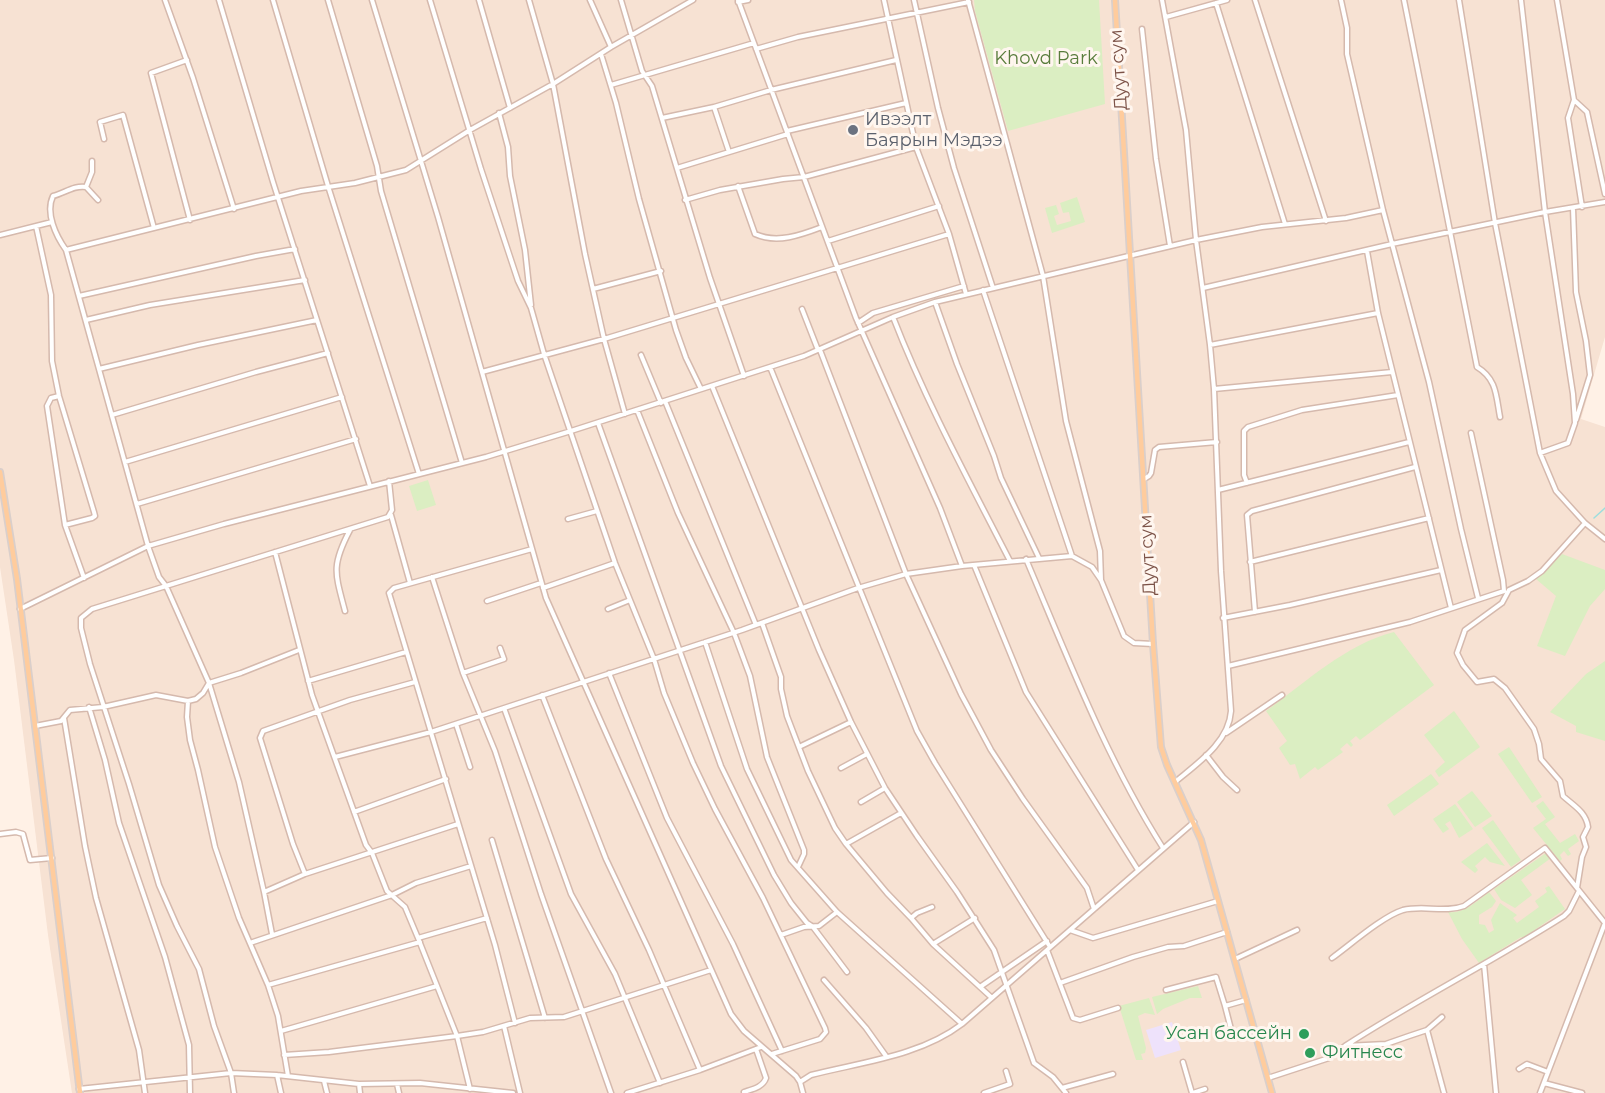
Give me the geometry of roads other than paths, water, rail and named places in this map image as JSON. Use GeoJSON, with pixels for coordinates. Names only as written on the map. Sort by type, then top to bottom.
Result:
{"type":"FeatureCollection","features":[{"type":"Feature","properties":{"kind":"main road","name":"Дуут сум"},"geometry":{"type":"LineString","coordinates":[[1115,0],[1161,747],[1194,822],[1272,1093]]}},
{"type":"Feature","properties":{"kind":"main road"},"geometry":{"type":"LineString","coordinates":[[0,472],[20,609],[80,1091]]}},
{"type":"Feature","properties":{"kind":"street"},"geometry":{"type":"LineString","coordinates":[[165,0],[187,60],[234,209]]}},
{"type":"Feature","properties":{"kind":"street"},"geometry":{"type":"LineString","coordinates":[[219,0],[278,198],[370,486]]}},
{"type":"Feature","properties":{"kind":"street"},"geometry":{"type":"LineString","coordinates":[[273,0],[328,186],[419,474]]}},
{"type":"Feature","properties":{"kind":"street"},"geometry":{"type":"LineString","coordinates":[[328,0],[377,166],[381,191],[462,463]]}},
{"type":"Feature","properties":{"kind":"street"},"geometry":{"type":"LineString","coordinates":[[372,0],[483,372],[542,586],[734,1019],[744,1031],[789,1069],[800,1082],[803,1093]]}},
{"type":"Feature","properties":{"kind":"street"},"geometry":{"type":"LineString","coordinates":[[430,0],[518,281],[531,308]]}},
{"type":"Feature","properties":{"kind":"street"},"geometry":{"type":"LineString","coordinates":[[479,0],[510,108]]}},
{"type":"Feature","properties":{"kind":"street"},"geometry":{"type":"LineString","coordinates":[[529,0],[553,84],[593,290],[625,414]]}},
{"type":"Feature","properties":{"kind":"street"},"geometry":{"type":"LineString","coordinates":[[590,0],[611,47]]}},
{"type":"Feature","properties":{"kind":"street"},"geometry":{"type":"LineString","coordinates":[[621,0],[642,71],[652,86],[718,303],[744,376]]}},
{"type":"Feature","properties":{"kind":"street"},"geometry":{"type":"LineString","coordinates":[[66,250],[328,186],[355,183],[406,170],[499,113],[553,84],[632,34],[693,0]]}},
{"type":"Feature","properties":{"kind":"street"},"geometry":{"type":"LineString","coordinates":[[748,0],[738,1],[837,268],[858,323],[940,508],[962,566]]}},
{"type":"Feature","properties":{"kind":"street"},"geometry":{"type":"LineString","coordinates":[[884,0],[916,147],[949,234],[966,294]]}},
{"type":"Feature","properties":{"kind":"street"},"geometry":{"type":"LineString","coordinates":[[914,0],[954,168],[993,288]]}},
{"type":"Feature","properties":{"kind":"street"},"geometry":{"type":"LineString","coordinates":[[1162,0],[1185,130],[1210,345],[1217,442],[1223,618],[1232,711],[1231,721],[1224,734],[1206,755],[1175,782]]}},
{"type":"Feature","properties":{"kind":"street"},"geometry":{"type":"LineString","coordinates":[[1166,17],[1227,0]]}},
{"type":"Feature","properties":{"kind":"street"},"geometry":{"type":"LineString","coordinates":[[1255,0],[1326,221]]}},
{"type":"Feature","properties":{"kind":"street"},"geometry":{"type":"LineString","coordinates":[[1341,0],[1347,28],[1347,54],[1383,210],[1429,382],[1478,598]]}},
{"type":"Feature","properties":{"kind":"street"},"geometry":{"type":"LineString","coordinates":[[1404,0],[1478,367],[1486,372],[1494,384],[1500,417]]}},
{"type":"Feature","properties":{"kind":"street"},"geometry":{"type":"LineString","coordinates":[[1459,0],[1495,223],[1540,453],[1556,491],[1585,523],[1605,538]]}},
{"type":"Feature","properties":{"kind":"street"},"geometry":{"type":"LineString","coordinates":[[1521,0],[1545,212],[1573,394],[1575,423]]}},
{"type":"Feature","properties":{"kind":"street"},"geometry":{"type":"LineString","coordinates":[[1557,0],[1574,99],[1568,118],[1582,207]]}},
{"type":"Feature","properties":{"kind":"street"},"geometry":{"type":"LineString","coordinates":[[756,49],[798,37],[968,1],[1043,276],[1066,421],[1100,551],[1101,580]]}},
{"type":"Feature","properties":{"kind":"street"},"geometry":{"type":"LineString","coordinates":[[1216,3],[1285,224]]}},
{"type":"Feature","properties":{"kind":"street"},"geometry":{"type":"LineString","coordinates":[[1142,29],[1156,159],[1170,246]]}},
{"type":"Feature","properties":{"kind":"street"},"geometry":{"type":"LineString","coordinates":[[610,85],[754,43]]}},
{"type":"Feature","properties":{"kind":"street"},"geometry":{"type":"LineString","coordinates":[[601,54],[673,317],[686,358],[701,389]]}},
{"type":"Feature","properties":{"kind":"street"},"geometry":{"type":"LineString","coordinates":[[187,60],[151,73],[190,220]]}},
{"type":"Feature","properties":{"kind":"street"},"geometry":{"type":"LineString","coordinates":[[662,118],[714,107],[771,90],[896,60]]}},
{"type":"Feature","properties":{"kind":"street"},"geometry":{"type":"LineString","coordinates":[[1574,99],[1587,112],[1605,194]]}},
{"type":"Feature","properties":{"kind":"street"},"geometry":{"type":"LineString","coordinates":[[676,168],[787,133],[906,103]]}},
{"type":"Feature","properties":{"kind":"street"},"geometry":{"type":"LineString","coordinates":[[714,107],[729,152]]}},
{"type":"Feature","properties":{"kind":"street"},"geometry":{"type":"LineString","coordinates":[[499,113],[508,147],[510,176],[525,250],[531,308],[544,354],[615,563],[654,658],[664,693],[693,763],[781,935],[826,1032],[820,1039],[771,1054]]}},
{"type":"Feature","properties":{"kind":"street"},"geometry":{"type":"LineString","coordinates":[[104,140],[100,122],[123,115],[154,228]]}},
{"type":"Feature","properties":{"kind":"street"},"geometry":{"type":"LineString","coordinates":[[686,200],[738,186],[804,177],[916,147]]}},
{"type":"Feature","properties":{"kind":"street"},"geometry":{"type":"LineString","coordinates":[[86,186],[92,172],[92,161]]}},
{"type":"Feature","properties":{"kind":"street"},"geometry":{"type":"LineString","coordinates":[[98,200],[86,186],[79,186],[64,194],[53,196],[49,205],[52,222],[66,250],[148,546],[159,576],[166,586],[209,682],[239,782],[272,934]]}},
{"type":"Feature","properties":{"kind":"street"},"geometry":{"type":"LineString","coordinates":[[738,186],[755,234],[763,238],[781,238],[822,227]]}},
{"type":"Feature","properties":{"kind":"street"},"geometry":{"type":"LineString","coordinates":[[1203,288],[1392,244],[1605,202]]}},
{"type":"Feature","properties":{"kind":"street"},"geometry":{"type":"LineString","coordinates":[[828,241],[939,206]]}},
{"type":"Feature","properties":{"kind":"street"},"geometry":{"type":"LineString","coordinates":[[1540,453],[1568,443],[1590,375],[1576,292],[1573,208]]}},
{"type":"Feature","properties":{"kind":"street"},"geometry":{"type":"LineString","coordinates":[[20,609],[148,546],[224,524],[505,452],[770,368],[935,302],[1262,226],[1326,221],[1383,210]]}},
{"type":"Feature","properties":{"kind":"street"},"geometry":{"type":"LineString","coordinates":[[0,235],[52,222]]}},
{"type":"Feature","properties":{"kind":"street"},"geometry":{"type":"LineString","coordinates":[[36,226],[51,295],[52,361],[59,396],[95,516],[65,525]]}},
{"type":"Feature","properties":{"kind":"street"},"geometry":{"type":"LineString","coordinates":[[483,372],[604,339],[949,234]]}},
{"type":"Feature","properties":{"kind":"street"},"geometry":{"type":"LineString","coordinates":[[79,297],[246,258],[295,249]]}},
{"type":"Feature","properties":{"kind":"street"},"geometry":{"type":"LineString","coordinates":[[1367,251],[1378,313],[1451,608]]}},
{"type":"Feature","properties":{"kind":"street"},"geometry":{"type":"LineString","coordinates":[[593,290],[661,271]]}},
{"type":"Feature","properties":{"kind":"street"},"geometry":{"type":"LineString","coordinates":[[86,320],[150,305],[305,280]]}},
{"type":"Feature","properties":{"kind":"street"},"geometry":{"type":"LineString","coordinates":[[858,323],[873,313],[964,286]]}},
{"type":"Feature","properties":{"kind":"street"},"geometry":{"type":"LineString","coordinates":[[983,290],[1072,556]]}},
{"type":"Feature","properties":{"kind":"street"},"geometry":{"type":"LineString","coordinates":[[935,302],[1001,478],[1039,558]]}},
{"type":"Feature","properties":{"kind":"street"},"geometry":{"type":"LineString","coordinates":[[802,309],[906,574],[961,694],[991,750],[1087,888],[1094,909]]}},
{"type":"Feature","properties":{"kind":"street"},"geometry":{"type":"LineString","coordinates":[[1210,345],[1378,313]]}},
{"type":"Feature","properties":{"kind":"street"},"geometry":{"type":"LineString","coordinates":[[893,317],[932,409],[1010,561]]}},
{"type":"Feature","properties":{"kind":"street"},"geometry":{"type":"LineString","coordinates":[[99,369],[317,320]]}},
{"type":"Feature","properties":{"kind":"street"},"geometry":{"type":"LineString","coordinates":[[112,415],[328,353]]}},
{"type":"Feature","properties":{"kind":"street"},"geometry":{"type":"LineString","coordinates":[[641,355],[663,402],[756,625]]}},
{"type":"Feature","properties":{"kind":"street"},"geometry":{"type":"LineString","coordinates":[[770,368],[858,588],[926,748],[1047,941],[1073,1018],[1080,1020],[1118,1008]]}},
{"type":"Feature","properties":{"kind":"street"},"geometry":{"type":"LineString","coordinates":[[1214,389],[1392,372]]}},
{"type":"Feature","properties":{"kind":"street"},"geometry":{"type":"LineString","coordinates":[[712,386],[819,650],[867,754],[901,813],[975,918],[994,950],[1034,1063],[1053,1077],[1066,1093]]}},
{"type":"Feature","properties":{"kind":"street"},"geometry":{"type":"LineString","coordinates":[[1247,483],[1244,431],[1248,427],[1302,410],[1398,395]]}},
{"type":"Feature","properties":{"kind":"street"},"geometry":{"type":"LineString","coordinates":[[59,396],[51,398],[47,406],[65,525],[84,578]]}},
{"type":"Feature","properties":{"kind":"street"},"geometry":{"type":"LineString","coordinates":[[125,462],[342,397]]}},
{"type":"Feature","properties":{"kind":"street"},"geometry":{"type":"LineString","coordinates":[[637,410],[678,513],[734,633],[750,676],[767,757],[804,850],[798,867]]}},
{"type":"Feature","properties":{"kind":"street"},"geometry":{"type":"LineString","coordinates":[[598,423],[729,786],[774,875],[791,903],[813,927],[847,972]]}},
{"type":"Feature","properties":{"kind":"street"},"geometry":{"type":"LineString","coordinates":[[1268,1078],[1329,1058],[1387,1019],[1564,916],[1569,911],[1578,889],[1582,857],[1586,847],[1583,837],[1588,827],[1586,819],[1577,807],[1563,796],[1560,781],[1541,759],[1538,737],[1534,729],[1505,688],[1494,679],[1476,682],[1457,656],[1458,647],[1466,630],[1502,603],[1506,591],[1471,433]]}},
{"type":"Feature","properties":{"kind":"street"},"geometry":{"type":"LineString","coordinates":[[137,504],[356,439]]}},
{"type":"Feature","properties":{"kind":"street"},"geometry":{"type":"LineString","coordinates":[[1144,479],[1151,473],[1155,450],[1159,447],[1217,442]]}},
{"type":"Feature","properties":{"kind":"street"},"geometry":{"type":"LineString","coordinates":[[1218,490],[1409,442]]}},
{"type":"Feature","properties":{"kind":"street"},"geometry":{"type":"LineString","coordinates":[[1255,612],[1247,515],[1252,511],[1416,467]]}},
{"type":"Feature","properties":{"kind":"street"},"geometry":{"type":"LineString","coordinates":[[389,481],[391,514],[410,583]]}},
{"type":"Feature","properties":{"kind":"street"},"geometry":{"type":"LineString","coordinates":[[568,519],[597,512]]}},
{"type":"Feature","properties":{"kind":"street"},"geometry":{"type":"LineString","coordinates":[[234,1093],[231,1073],[214,1026],[199,969],[159,885],[103,707],[81,628],[81,618],[92,609],[350,529],[391,514]]}},
{"type":"Feature","properties":{"kind":"street"},"geometry":{"type":"LineString","coordinates":[[1250,562],[1429,518]]}},
{"type":"Feature","properties":{"kind":"street"},"geometry":{"type":"LineString","coordinates":[[1228,666],[1382,630],[1506,591],[1528,581],[1542,571],[1585,523]]}},
{"type":"Feature","properties":{"kind":"street"},"geometry":{"type":"LineString","coordinates":[[345,611],[335,573],[339,550],[350,529]]}},
{"type":"Feature","properties":{"kind":"street"},"geometry":{"type":"LineString","coordinates":[[515,1023],[487,918],[389,593],[394,588],[410,583],[532,549]]}},
{"type":"Feature","properties":{"kind":"street"},"geometry":{"type":"LineString","coordinates":[[275,552],[308,681],[354,812],[387,891],[405,907],[419,940],[457,1036],[470,1089]]}},
{"type":"Feature","properties":{"kind":"street"},"geometry":{"type":"LineString","coordinates":[[335,757],[431,732],[481,716],[734,633],[858,588],[906,574],[962,566],[1072,556],[1092,567],[1101,580],[1124,636],[1134,643],[1153,644]]}},
{"type":"Feature","properties":{"kind":"street"},"geometry":{"type":"LineString","coordinates":[[1026,559],[1100,732],[1146,821],[1163,848]]}},
{"type":"Feature","properties":{"kind":"street"},"geometry":{"type":"LineString","coordinates":[[487,601],[615,563]]}},
{"type":"Feature","properties":{"kind":"street"},"geometry":{"type":"LineString","coordinates":[[974,565],[1026,692],[1138,870]]}},
{"type":"Feature","properties":{"kind":"street"},"geometry":{"type":"LineString","coordinates":[[1223,618],[1441,570]]}},
{"type":"Feature","properties":{"kind":"street"},"geometry":{"type":"LineString","coordinates":[[432,577],[463,672],[495,751],[537,884],[583,1010],[610,1093]]}},
{"type":"Feature","properties":{"kind":"street"},"geometry":{"type":"LineString","coordinates":[[608,609],[630,600]]}},
{"type":"Feature","properties":{"kind":"street"},"geometry":{"type":"LineString","coordinates":[[762,623],[781,677],[780,689],[787,716],[822,802],[846,844],[933,944],[992,998]]}},
{"type":"Feature","properties":{"kind":"street"},"geometry":{"type":"LineString","coordinates":[[705,642],[747,770],[791,860],[837,912],[962,1024]]}},
{"type":"Feature","properties":{"kind":"street"},"geometry":{"type":"LineString","coordinates":[[463,672],[504,659],[500,648]]}},
{"type":"Feature","properties":{"kind":"street"},"geometry":{"type":"LineString","coordinates":[[35,726],[61,721],[70,710],[103,707],[156,695],[188,701],[196,699],[203,693],[209,682],[241,673],[299,650]]}},
{"type":"Feature","properties":{"kind":"street"},"geometry":{"type":"LineString","coordinates":[[308,681],[406,652]]}},
{"type":"Feature","properties":{"kind":"street"},"geometry":{"type":"LineString","coordinates":[[609,673],[668,818],[733,944],[782,1051]]}},
{"type":"Feature","properties":{"kind":"street"},"geometry":{"type":"LineString","coordinates":[[305,874],[293,844],[260,738],[263,731],[318,711],[415,682]]}},
{"type":"Feature","properties":{"kind":"street"},"geometry":{"type":"LineString","coordinates":[[542,695],[606,859],[664,984],[700,1070]]}},
{"type":"Feature","properties":{"kind":"street"},"geometry":{"type":"LineString","coordinates":[[1224,734],[1282,695]]}},
{"type":"Feature","properties":{"kind":"street"},"geometry":{"type":"LineString","coordinates":[[188,701],[190,740],[210,831],[239,918],[279,1016],[288,1076]]}},
{"type":"Feature","properties":{"kind":"street"},"geometry":{"type":"LineString","coordinates":[[89,708],[105,760],[119,823],[165,957],[189,1045],[190,1093]]}},
{"type":"Feature","properties":{"kind":"street"},"geometry":{"type":"LineString","coordinates":[[504,708],[571,894],[615,974],[660,1083]]}},
{"type":"Feature","properties":{"kind":"street"},"geometry":{"type":"LineString","coordinates":[[64,718],[96,898],[136,1040],[145,1093]]}},
{"type":"Feature","properties":{"kind":"street"},"geometry":{"type":"LineString","coordinates":[[799,747],[851,722]]}},
{"type":"Feature","properties":{"kind":"street"},"geometry":{"type":"LineString","coordinates":[[456,724],[470,767]]}},
{"type":"Feature","properties":{"kind":"street"},"geometry":{"type":"LineString","coordinates":[[841,768],[867,754]]}},
{"type":"Feature","properties":{"kind":"street"},"geometry":{"type":"LineString","coordinates":[[1206,755],[1223,777],[1237,790]]}},
{"type":"Feature","properties":{"kind":"street"},"geometry":{"type":"LineString","coordinates":[[354,812],[446,779]]}},
{"type":"Feature","properties":{"kind":"street"},"geometry":{"type":"LineString","coordinates":[[861,802],[885,788]]}},
{"type":"Feature","properties":{"kind":"street"},"geometry":{"type":"LineString","coordinates":[[846,844],[901,813]]}},
{"type":"Feature","properties":{"kind":"street"},"geometry":{"type":"LineString","coordinates":[[800,1082],[811,1075],[932,1044],[962,1024],[1194,822]]}},
{"type":"Feature","properties":{"kind":"street"},"geometry":{"type":"LineString","coordinates":[[264,892],[305,874],[458,824]]}},
{"type":"Feature","properties":{"kind":"street"},"geometry":{"type":"LineString","coordinates":[[0,834],[16,832],[23,834],[30,860],[51,858]]}},
{"type":"Feature","properties":{"kind":"street"},"geometry":{"type":"LineString","coordinates":[[492,840],[545,1018]]}},
{"type":"Feature","properties":{"kind":"street"},"geometry":{"type":"LineString","coordinates":[[1332,958],[1396,913],[1415,909],[1448,909],[1464,906],[1545,848],[1605,923],[1540,1093]]}},
{"type":"Feature","properties":{"kind":"street"},"geometry":{"type":"LineString","coordinates":[[250,943],[392,895],[416,883],[471,866]]}},
{"type":"Feature","properties":{"kind":"street"},"geometry":{"type":"LineString","coordinates":[[1071,930],[1093,938],[1218,901]]}},
{"type":"Feature","properties":{"kind":"street"},"geometry":{"type":"LineString","coordinates":[[911,918],[932,907]]}},
{"type":"Feature","properties":{"kind":"street"},"geometry":{"type":"LineString","coordinates":[[781,935],[804,927],[819,926],[837,912]]}},
{"type":"Feature","properties":{"kind":"street"},"geometry":{"type":"LineString","coordinates":[[268,985],[487,918]]}},
{"type":"Feature","properties":{"kind":"street"},"geometry":{"type":"LineString","coordinates":[[933,944],[975,918]]}},
{"type":"Feature","properties":{"kind":"street"},"geometry":{"type":"LineString","coordinates":[[1234,959],[1297,930]]}},
{"type":"Feature","properties":{"kind":"street"},"geometry":{"type":"LineString","coordinates":[[1060,983],[1133,957],[1168,947],[1184,946],[1227,932]]}},
{"type":"Feature","properties":{"kind":"street"},"geometry":{"type":"LineString","coordinates":[[980,987],[1047,941]]}},
{"type":"Feature","properties":{"kind":"street"},"geometry":{"type":"LineString","coordinates":[[1485,964],[1496,1093]]}},
{"type":"Feature","properties":{"kind":"street"},"geometry":{"type":"LineString","coordinates":[[284,1055],[329,1052],[457,1036],[531,1018],[564,1017],[711,970]]}},
{"type":"Feature","properties":{"kind":"street"},"geometry":{"type":"LineString","coordinates":[[1166,990],[1216,977],[1233,1034],[1254,1030]]}},
{"type":"Feature","properties":{"kind":"street"},"geometry":{"type":"LineString","coordinates":[[824,980],[866,1028],[886,1057]]}},
{"type":"Feature","properties":{"kind":"street"},"geometry":{"type":"LineString","coordinates":[[280,1031],[437,986]]}},
{"type":"Feature","properties":{"kind":"street"},"geometry":{"type":"LineString","coordinates":[[1225,1006],[1246,1000]]}},
{"type":"Feature","properties":{"kind":"street"},"geometry":{"type":"LineString","coordinates":[[1345,1046],[1386,1044],[1426,1030],[1442,1017]]}},
{"type":"Feature","properties":{"kind":"street"},"geometry":{"type":"LineString","coordinates":[[504,1026],[520,1093]]}},
{"type":"Feature","properties":{"kind":"street"},"geometry":{"type":"LineString","coordinates":[[1426,1030],[1444,1093]]}},
{"type":"Feature","properties":{"kind":"street"},"geometry":{"type":"LineString","coordinates":[[627,1093],[700,1070],[762,1046]]}},
{"type":"Feature","properties":{"kind":"street"},"geometry":{"type":"LineString","coordinates":[[744,1092],[765,1082],[766,1078],[756,1049]]}},
{"type":"Feature","properties":{"kind":"street"},"geometry":{"type":"LineString","coordinates":[[1183,1062],[1192,1093],[1205,1089]]}},
{"type":"Feature","properties":{"kind":"street"},"geometry":{"type":"LineString","coordinates":[[1519,1069],[1527,1064],[1548,1072]]}},
{"type":"Feature","properties":{"kind":"street"},"geometry":{"type":"LineString","coordinates":[[984,1093],[1010,1084],[1006,1071]]}},
{"type":"Feature","properties":{"kind":"street"},"geometry":{"type":"LineString","coordinates":[[80,1091],[231,1073],[277,1075],[359,1084],[420,1083],[513,1093]]}},
{"type":"Feature","properties":{"kind":"street"},"geometry":{"type":"LineString","coordinates":[[1062,1088],[1113,1074]]}},
{"type":"Feature","properties":{"kind":"street"},"geometry":{"type":"LineString","coordinates":[[277,1075],[281,1093]]}},
{"type":"Feature","properties":{"kind":"street"},"geometry":{"type":"LineString","coordinates":[[324,1081],[327,1093]]}},
{"type":"Feature","properties":{"kind":"street"},"geometry":{"type":"LineString","coordinates":[[1544,1083],[1582,1093]]}},
{"type":"Feature","properties":{"kind":"street"},"geometry":{"type":"LineString","coordinates":[[359,1084],[360,1093]]}},
{"type":"Feature","properties":{"kind":"street"},"geometry":{"type":"LineString","coordinates":[[397,1084],[399,1093]]}},
{"type":"Feature","properties":{"kind":"waterway"},"geometry":{"type":"LineString","coordinates":[[1594,518],[1605,508]]}},
{"type":"Feature","properties":{"kind":"place","name":"Ивээлт Баярын Мэдээ"},"geometry":{"type":"Point","coordinates":[853,130]}},
{"type":"Feature","properties":{"kind":"place","name":"Усан бассейн"},"geometry":{"type":"Point","coordinates":[1304,1034]}},
{"type":"Feature","properties":{"kind":"place","name":"Фитнесс"},"geometry":{"type":"Point","coordinates":[1310,1053]}},
{"type":"Feature","properties":{"kind":"park label","name":"Khovd Park"},"geometry":{"type":"Point","coordinates":[1046,59]}}]}
